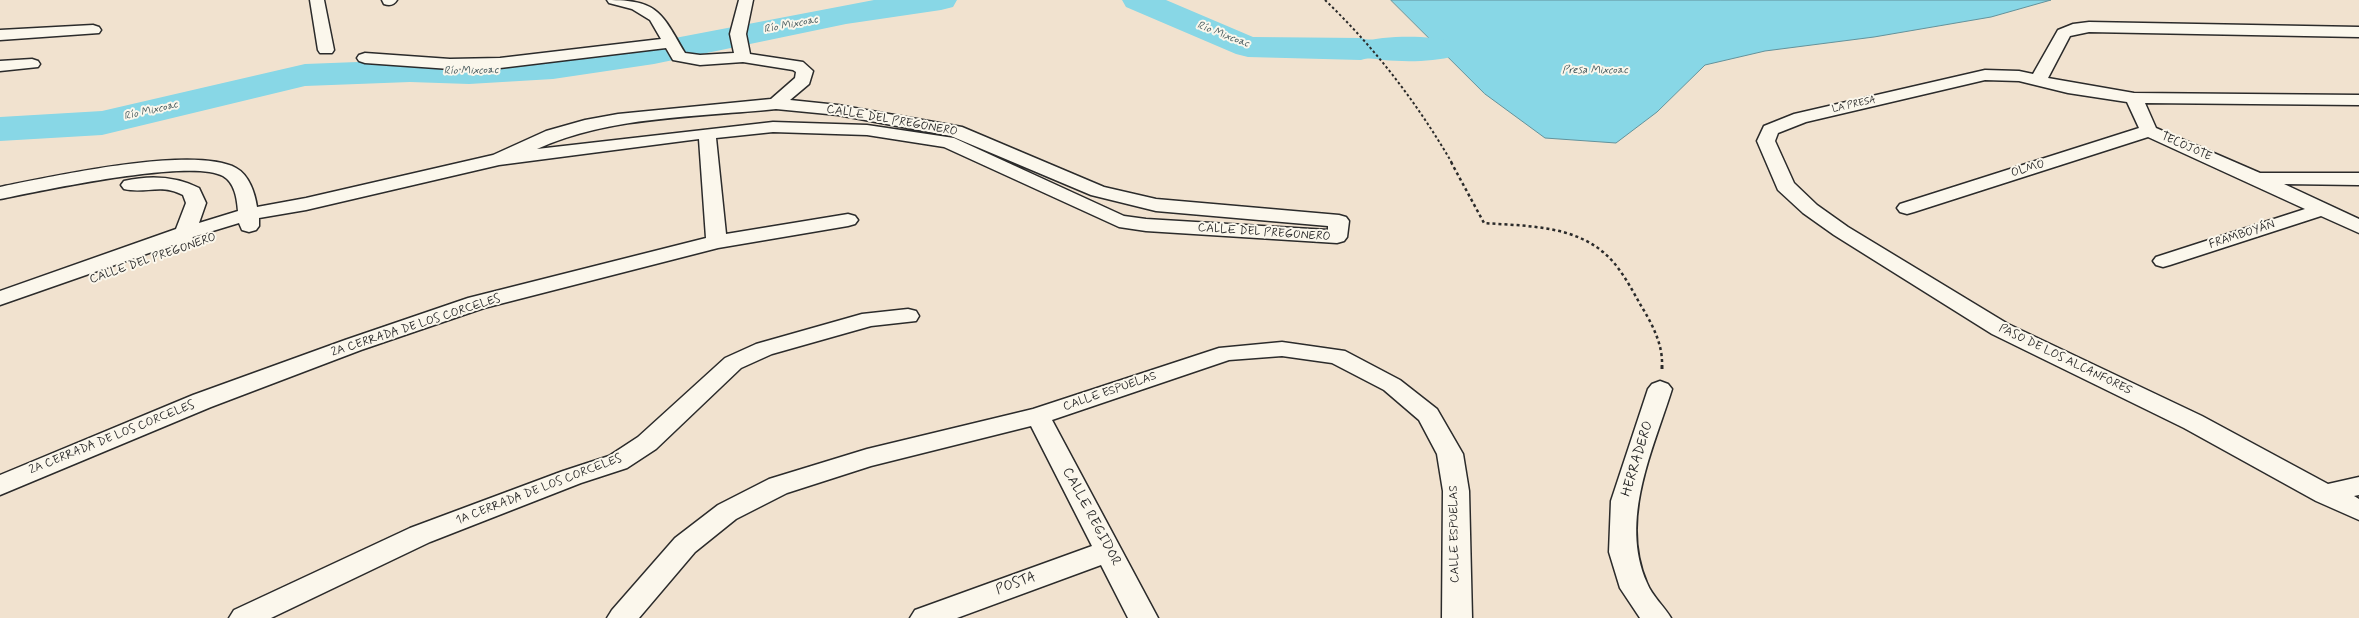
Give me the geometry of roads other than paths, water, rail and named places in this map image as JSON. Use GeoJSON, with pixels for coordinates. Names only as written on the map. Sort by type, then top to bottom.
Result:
{"type":"FeatureCollection","features":[{"type":"Feature","properties":{"kind":"street"},"geometry":{"type":"LineString","coordinates":[[316,0],[326,50]]}},
{"type":"Feature","properties":{"kind":"street"},"geometry":{"type":"LineString","coordinates":[[614,0],[638,6],[656,16],[673,48]]}},
{"type":"Feature","properties":{"kind":"street"},"geometry":{"type":"LineString","coordinates":[[743,57],[738,34],[746,0]]}},
{"type":"Feature","properties":{"kind":"street"},"geometry":{"type":"LineString","coordinates":[[2359,32],[2089,27],[2073,29],[2064,33],[2038,81],[2068,88],[2134,98],[2359,100]]}},
{"type":"Feature","properties":{"kind":"street"},"geometry":{"type":"LineString","coordinates":[[0,35],[93,30]]}},
{"type":"Feature","properties":{"kind":"street"},"geometry":{"type":"LineString","coordinates":[[365,58],[450,64],[500,63],[673,48],[700,60],[743,57],[765,62],[797,65],[805,71],[803,80],[776,104]]}},
{"type":"Feature","properties":{"kind":"street"},"geometry":{"type":"LineString","coordinates":[[0,66],[32,64]]}},
{"type":"Feature","properties":{"kind":"street","name":"LA PRESA"},"geometry":{"type":"LineString","coordinates":[[1785,186],[1766,141],[1770,130],[1800,118],[1985,75],[1999,74],[2038,81]]}},
{"type":"Feature","properties":{"kind":"street","name":"TECOJOTE"},"geometry":{"type":"LineString","coordinates":[[2134,98],[2149,131],[2256,178],[2359,227]]}},
{"type":"Feature","properties":{"kind":"street","name":"CALLE DEL PREGONERO"},"geometry":{"type":"LineString","coordinates":[[0,298],[248,220],[306,204],[499,159],[707,133],[773,127],[867,130],[948,142],[1118,220],[1146,225],[1337,237],[1339,221],[1156,205],[1098,191],[956,131],[838,110],[776,104],[626,119],[585,125],[552,136],[499,159]]}},
{"type":"Feature","properties":{"kind":"street","name":"OLMO"},"geometry":{"type":"LineString","coordinates":[[1907,208],[2149,131]]}},
{"type":"Feature","properties":{"kind":"street"},"geometry":{"type":"LineString","coordinates":[[707,133],[717,242]]}},
{"type":"Feature","properties":{"kind":"street"},"geometry":{"type":"LineString","coordinates":[[0,193],[121,172],[170,166],[203,166],[229,171],[241,184],[248,220]]}},
{"type":"Feature","properties":{"kind":"street"},"geometry":{"type":"LineString","coordinates":[[2256,178],[2359,179]]}},
{"type":"Feature","properties":{"kind":"street"},"geometry":{"type":"LineString","coordinates":[[0,208],[114,187],[155,182],[178,184],[192,192],[196,203],[181,242]]}},
{"type":"Feature","properties":{"kind":"street","name":"PASO DE LOS ALCANFORES"},"geometry":{"type":"LineString","coordinates":[[1785,186],[1810,209],[1841,231],[2000,329],[2194,422],[2325,494],[2359,510]]}},
{"type":"Feature","properties":{"kind":"street","name":"FRAMBOYÁN"},"geometry":{"type":"LineString","coordinates":[[2163,261],[2321,210]]}},
{"type":"Feature","properties":{"kind":"street","name":"2A CERRADA DE LOS CORCELES"},"geometry":{"type":"LineString","coordinates":[[0,486],[41,467],[202,401],[353,345],[469,306],[603,270],[717,242],[848,220]]}},
{"type":"Feature","properties":{"kind":"street","name":"CALLE DEL PREGONERO"},"geometry":{"type":"LineString","coordinates":[[0,313],[181,242]]}},
{"type":"Feature","properties":{"kind":"street","name":"1A CERRADA DE LOS CORCELES"},"geometry":{"type":"LineString","coordinates":[[244,618],[420,536],[572,477],[618,462],[647,443],[733,363],[800,338],[870,319],[908,316]]}},
{"type":"Feature","properties":{"kind":"street","name":"CALLE ESPUELAS"},"geometry":{"type":"LineString","coordinates":[[622,618],[685,546],[727,512],[778,486],[867,458],[1038,416],[1227,353],[1282,349],[1337,356],[1392,385],[1428,415],[1450,454],[1456,491],[1457,618]]}},
{"type":"Feature","properties":{"kind":"street","name":"HERRADERO"},"geometry":{"type":"LineString","coordinates":[[1656,618],[1634,588],[1623,552],[1624,501],[1660,389]]}},
{"type":"Feature","properties":{"kind":"street","name":"CALLE REGIDOR"},"geometry":{"type":"LineString","coordinates":[[1038,416],[1143,618]]}},
{"type":"Feature","properties":{"kind":"street"},"geometry":{"type":"LineString","coordinates":[[2325,494],[2359,486]]}},
{"type":"Feature","properties":{"kind":"street","name":"POSTA"},"geometry":{"type":"LineString","coordinates":[[925,618],[1109,551]]}},
{"type":"Feature","properties":{"kind":"water","name":"Presa Mixcoac"},"geometry":{"type":"Polygon","coordinates":[[[1391,0],[2051,0],[1991,17],[1874,37],[1765,51],[1705,65],[1657,112],[1616,143],[1545,138],[1485,94],[1391,0]]]}},
{"type":"Feature","properties":{"kind":"waterway","name":"Río Mixcoac"},"geometry":{"type":"LineString","coordinates":[[0,129],[102,123],[305,75],[410,71],[469,73],[553,68],[654,53],[846,14],[941,0]]}},
{"type":"Feature","properties":{"kind":"waterway","name":"Río Mixcoac"},"geometry":{"type":"LineString","coordinates":[[1138,0],[1248,47],[1361,49]]}},
{"type":"Feature","properties":{"kind":"waterway","name":"Río Mixcoac"},"geometry":{"type":"LineString","coordinates":[[1382,49],[1443,49]]}}]}
